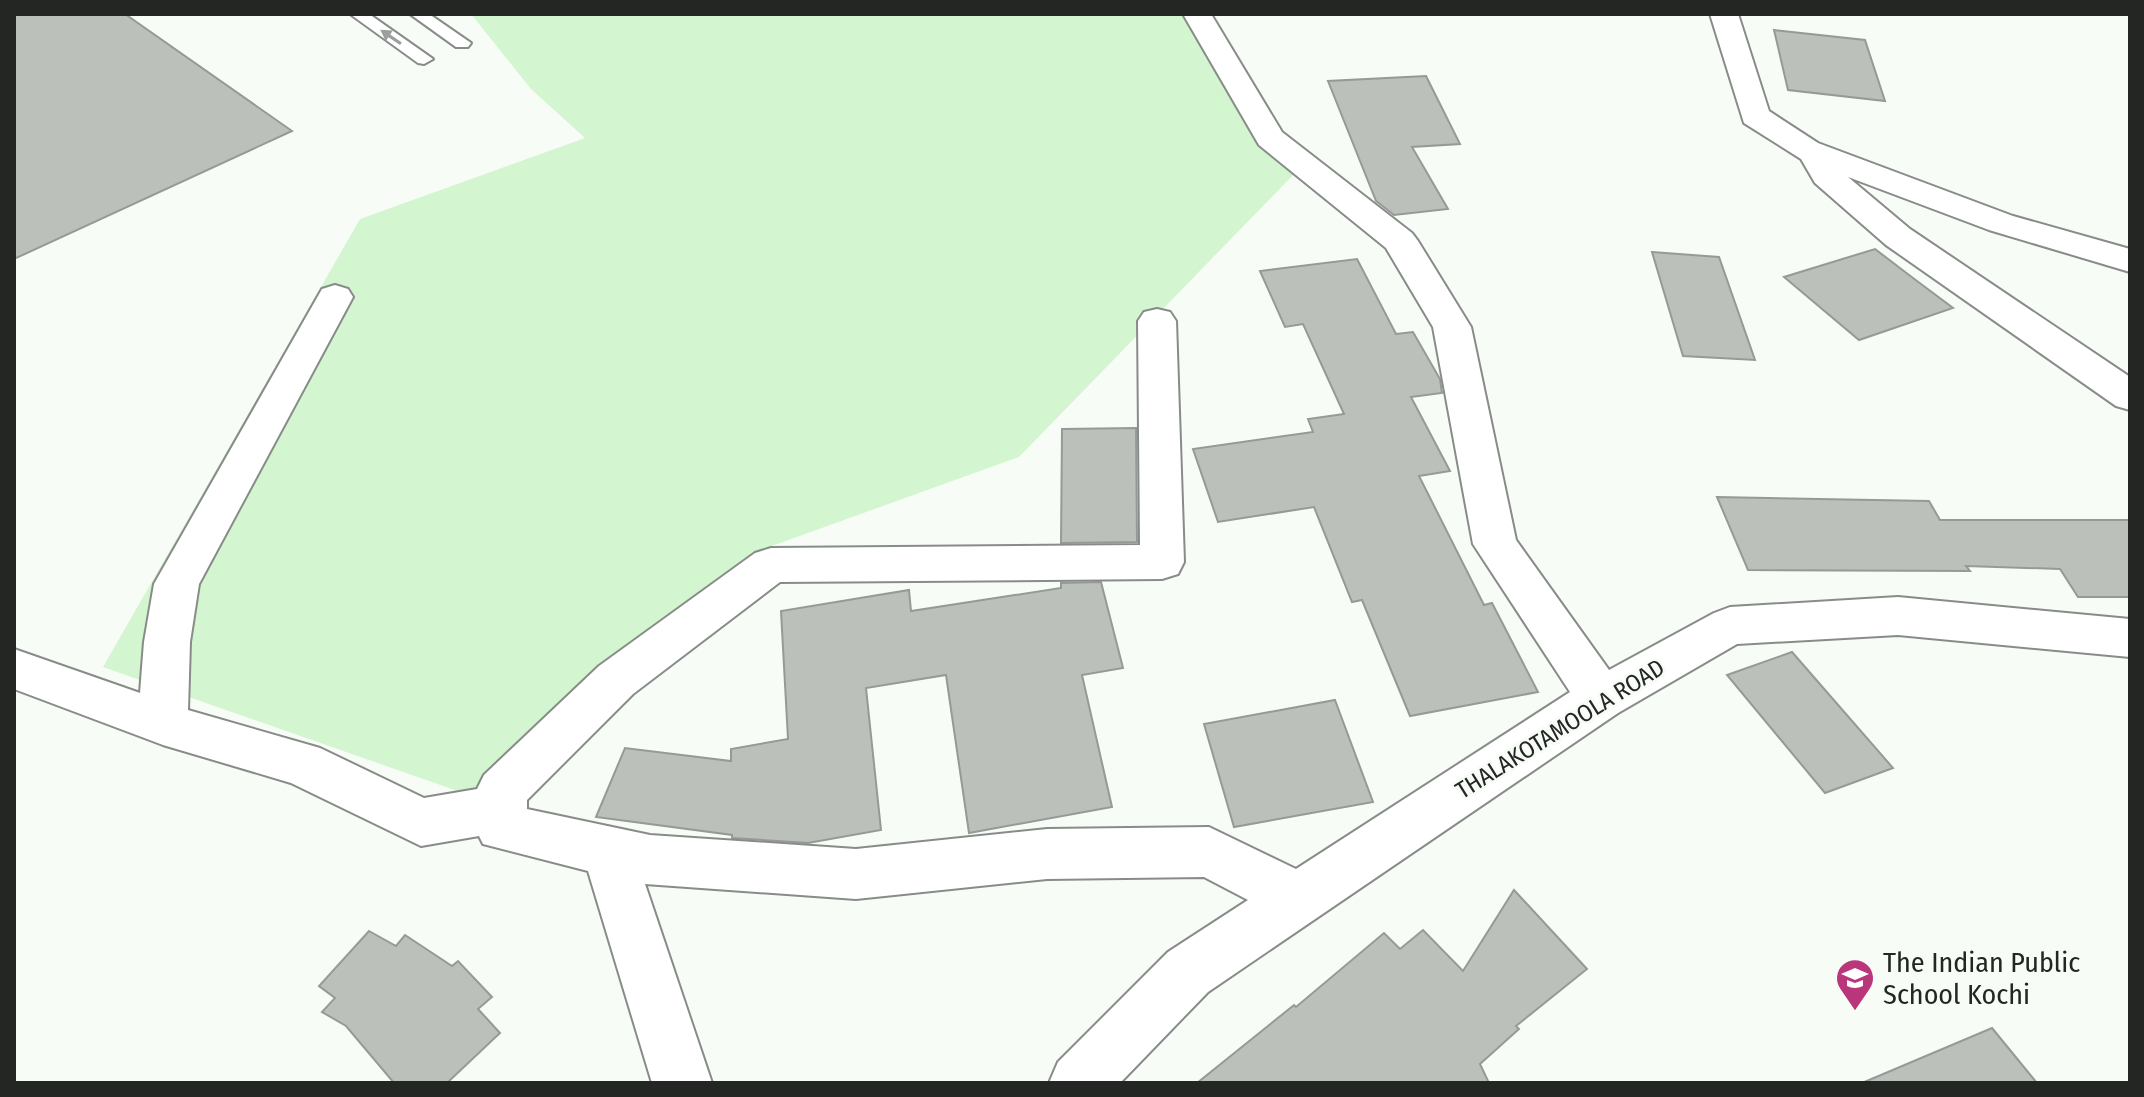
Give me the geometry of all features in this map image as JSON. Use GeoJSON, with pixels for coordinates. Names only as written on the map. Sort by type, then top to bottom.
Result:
{"type":"FeatureCollection","features":[{"type":"Feature","properties":{"kind":"street"},"geometry":{"type":"LineString","coordinates":[[1197,14],[1270,138],[1400,241],[1452,327],[1495,544],[1601,698]]}},
{"type":"Feature","properties":{"kind":"street"},"geometry":{"type":"LineString","coordinates":[[1724,14],[1755,116],[1807,150],[2001,223],[2130,261]]}},
{"type":"Feature","properties":{"kind":"street"},"geometry":{"type":"LineString","coordinates":[[1807,150],[1827,176],[1898,237],[2130,396]]}},
{"type":"Feature","properties":{"kind":"street"},"geometry":{"type":"LineString","coordinates":[[163,724],[167,642],[177,584],[335,297]]}},
{"type":"Feature","properties":{"kind":"street"},"geometry":{"type":"LineString","coordinates":[[1157,321],[1162,562],[771,565],[616,680],[502,791],[501,827],[650,860],[856,874],[1047,854],[1209,852],[1299,899]]}},
{"type":"Feature","properties":{"kind":"street","name":"THALAKOTAMOOLA ROAD"},"geometry":{"type":"LineString","coordinates":[[1079,1083],[1188,972],[1601,698],[1730,626],[1898,616],[2130,638]]}},
{"type":"Feature","properties":{"kind":"street"},"geometry":{"type":"LineString","coordinates":[[14,669],[60,683],[163,724],[302,764],[421,822],[501,809]]}},
{"type":"Feature","properties":{"kind":"street"},"geometry":{"type":"LineString","coordinates":[[608,851],[682,1083]]}},
{"type":"Feature","properties":{"kind":"lane"},"geometry":{"type":"LineString","coordinates":[[358,14],[424,59]]}},
{"type":"Feature","properties":{"kind":"lane"},"geometry":{"type":"LineString","coordinates":[[418,14],[462,43]]}},
{"type":"Feature","properties":{"kind":"green space"},"geometry":{"type":"Polygon","coordinates":[[[471,14],[1185,14],[1298,170],[1019,457],[755,552],[472,796],[103,667],[360,219],[585,138],[531,89],[471,14]]]}},
{"type":"Feature","properties":{"kind":"building"},"geometry":{"type":"Polygon","coordinates":[[[14,14],[125,14],[292,131],[14,259],[14,14]]]}},
{"type":"Feature","properties":{"kind":"building"},"geometry":{"type":"Polygon","coordinates":[[[1774,30],[1865,40],[1885,101],[1788,90],[1774,30]]]}},
{"type":"Feature","properties":{"kind":"building"},"geometry":{"type":"Polygon","coordinates":[[[1426,76],[1460,144],[1412,147],[1448,209],[1394,215],[1376,201],[1328,81],[1426,76]]]}},
{"type":"Feature","properties":{"kind":"building"},"geometry":{"type":"Polygon","coordinates":[[[1875,249],[1953,308],[1859,340],[1784,277],[1875,249]]]}},
{"type":"Feature","properties":{"kind":"building"},"geometry":{"type":"Polygon","coordinates":[[[1652,252],[1719,257],[1755,360],[1683,356],[1652,252]]]}},
{"type":"Feature","properties":{"kind":"building"},"geometry":{"type":"Polygon","coordinates":[[[1357,259],[1396,334],[1413,332],[1440,379],[1442,393],[1411,397],[1450,471],[1419,476],[1484,605],[1492,603],[1538,692],[1410,716],[1362,600],[1352,602],[1314,507],[1218,522],[1193,449],[1313,432],[1308,419],[1344,414],[1303,324],[1285,327],[1260,271],[1357,259]]]}},
{"type":"Feature","properties":{"kind":"building"},"geometry":{"type":"Polygon","coordinates":[[[1136,428],[1137,542],[1061,543],[1062,429],[1136,428]]]}},
{"type":"Feature","properties":{"kind":"building"},"geometry":{"type":"Polygon","coordinates":[[[1717,497],[1929,501],[1940,520],[2130,520],[2130,597],[2078,597],[2060,569],[1966,566],[1970,571],[1748,570],[1717,497]]]}},
{"type":"Feature","properties":{"kind":"building"},"geometry":{"type":"Polygon","coordinates":[[[1101,582],[1123,668],[1082,675],[1112,807],[969,833],[946,675],[866,688],[881,830],[808,843],[732,838],[732,835],[596,817],[625,748],[731,761],[731,749],[788,739],[781,611],[909,590],[911,611],[1061,588],[1061,583],[1101,582]]]}},
{"type":"Feature","properties":{"kind":"building"},"geometry":{"type":"Polygon","coordinates":[[[1792,652],[1893,768],[1825,793],[1727,675],[1792,652]]]}},
{"type":"Feature","properties":{"kind":"building"},"geometry":{"type":"Polygon","coordinates":[[[1335,700],[1373,802],[1234,827],[1204,724],[1335,700]]]}},
{"type":"Feature","properties":{"kind":"building"},"geometry":{"type":"Polygon","coordinates":[[[1514,890],[1587,969],[1516,1026],[1519,1029],[1480,1064],[1489,1083],[1197,1083],[1294,1005],[1296,1007],[1384,933],[1400,949],[1423,930],[1463,971],[1514,890]]]}},
{"type":"Feature","properties":{"kind":"building"},"geometry":{"type":"Polygon","coordinates":[[[369,931],[396,946],[405,935],[452,966],[458,961],[492,997],[478,1009],[500,1033],[447,1083],[394,1083],[346,1026],[322,1012],[335,998],[319,986],[369,931]]]}},
{"type":"Feature","properties":{"kind":"building"},"geometry":{"type":"Polygon","coordinates":[[[1992,1028],[2037,1083],[1862,1083],[1992,1028]]]}},
{"type":"Feature","properties":{"kind":"place","name":"The Indian Public School Kochi"},"geometry":{"type":"Point","coordinates":[1855,1012]}}]}
